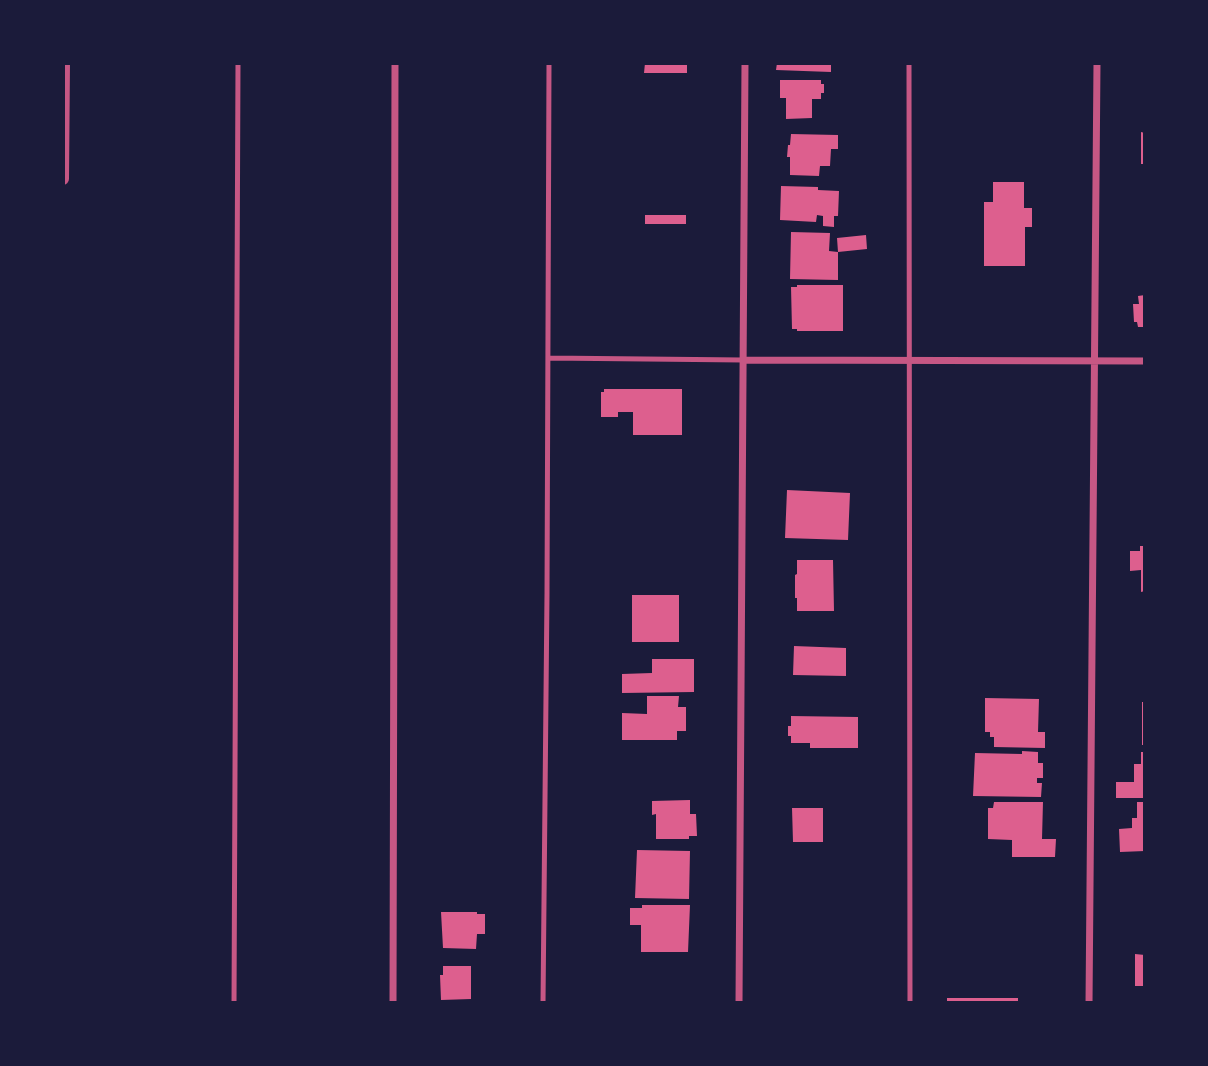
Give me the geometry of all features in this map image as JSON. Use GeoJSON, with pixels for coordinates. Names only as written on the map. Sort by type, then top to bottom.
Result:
{"type":"FeatureCollection","features":[{"type":"Feature","properties":{"kind":"street"},"geometry":{"type":"LineString","coordinates":[[63,179],[64,63]]}},
{"type":"Feature","properties":{"kind":"street"},"geometry":{"type":"LineString","coordinates":[[393,1003],[395,63]]}},
{"type":"Feature","properties":{"kind":"street"},"geometry":{"type":"LineString","coordinates":[[739,1003],[745,63]]}},
{"type":"Feature","properties":{"kind":"street"},"geometry":{"type":"LineString","coordinates":[[1089,1003],[1097,63]]}},
{"type":"Feature","properties":{"kind":"street"},"geometry":{"type":"LineString","coordinates":[[743,360],[1145,361]]}},
{"type":"Feature","properties":{"kind":"lane"},"geometry":{"type":"LineString","coordinates":[[234,1003],[238,63]]}},
{"type":"Feature","properties":{"kind":"lane"},"geometry":{"type":"LineString","coordinates":[[543,1003],[549,63]]}},
{"type":"Feature","properties":{"kind":"lane"},"geometry":{"type":"LineString","coordinates":[[909,63],[910,1003]]}},
{"type":"Feature","properties":{"kind":"lane"},"geometry":{"type":"LineString","coordinates":[[548,358],[743,360]]}},
{"type":"Feature","properties":{"kind":"building"},"geometry":{"type":"Polygon","coordinates":[[[645,63],[687,63],[687,73],[644,73],[645,63]]]}},
{"type":"Feature","properties":{"kind":"building"},"geometry":{"type":"Polygon","coordinates":[[[777,63],[831,63],[831,72],[776,70],[777,63]]]}},
{"type":"Feature","properties":{"kind":"building"},"geometry":{"type":"Polygon","coordinates":[[[780,80],[821,80],[824,93],[821,93],[821,99],[812,99],[812,118],[786,119],[786,98],[780,98],[780,80]]]}},
{"type":"Feature","properties":{"kind":"building"},"geometry":{"type":"Polygon","coordinates":[[[1141,132],[1145,133],[1145,164],[1141,164],[1141,132]]]}},
{"type":"Feature","properties":{"kind":"building"},"geometry":{"type":"Polygon","coordinates":[[[791,134],[838,135],[838,149],[831,149],[830,166],[820,166],[819,176],[790,175],[790,157],[787,157],[791,134]]]}},
{"type":"Feature","properties":{"kind":"building"},"geometry":{"type":"Polygon","coordinates":[[[993,182],[1024,182],[1024,208],[1032,208],[1032,227],[1025,227],[1025,266],[984,266],[984,202],[993,202],[993,182]]]}},
{"type":"Feature","properties":{"kind":"building"},"geometry":{"type":"Polygon","coordinates":[[[781,186],[818,187],[818,190],[839,191],[838,216],[834,216],[834,227],[823,226],[823,216],[817,215],[816,222],[780,220],[781,186]]]}},
{"type":"Feature","properties":{"kind":"building"},"geometry":{"type":"Polygon","coordinates":[[[645,215],[686,215],[686,224],[645,224],[645,215]]]}},
{"type":"Feature","properties":{"kind":"building"},"geometry":{"type":"Polygon","coordinates":[[[791,232],[830,233],[829,251],[838,252],[838,280],[790,279],[791,232]]]}},
{"type":"Feature","properties":{"kind":"building"},"geometry":{"type":"Polygon","coordinates":[[[866,235],[867,249],[838,252],[837,238],[866,235]]]}},
{"type":"Feature","properties":{"kind":"building"},"geometry":{"type":"Polygon","coordinates":[[[843,285],[843,331],[792,329],[791,287],[843,285]]]}},
{"type":"Feature","properties":{"kind":"building"},"geometry":{"type":"Polygon","coordinates":[[[1145,295],[1145,327],[1138,327],[1137,322],[1134,322],[1133,304],[1139,304],[1138,296],[1145,295]]]}},
{"type":"Feature","properties":{"kind":"building"},"geometry":{"type":"Polygon","coordinates":[[[604,389],[682,389],[682,435],[633,435],[633,412],[618,412],[618,417],[601,417],[601,392],[604,392],[604,389]]]}},
{"type":"Feature","properties":{"kind":"building"},"geometry":{"type":"Polygon","coordinates":[[[787,490],[850,493],[848,540],[785,538],[787,490]]]}},
{"type":"Feature","properties":{"kind":"building"},"geometry":{"type":"Polygon","coordinates":[[[1140,546],[1145,546],[1145,591],[1141,592],[1141,570],[1130,571],[1130,551],[1140,551],[1140,546]]]}},
{"type":"Feature","properties":{"kind":"building"},"geometry":{"type":"Polygon","coordinates":[[[797,560],[833,560],[834,611],[797,611],[797,560]]]}},
{"type":"Feature","properties":{"kind":"building"},"geometry":{"type":"Polygon","coordinates":[[[632,595],[679,595],[679,642],[632,642],[632,595]]]}},
{"type":"Feature","properties":{"kind":"building"},"geometry":{"type":"Polygon","coordinates":[[[794,646],[846,648],[846,676],[793,675],[794,646]]]}},
{"type":"Feature","properties":{"kind":"building"},"geometry":{"type":"Polygon","coordinates":[[[652,659],[694,659],[694,692],[622,693],[622,674],[652,673],[652,659]]]}},
{"type":"Feature","properties":{"kind":"building"},"geometry":{"type":"Polygon","coordinates":[[[647,696],[679,696],[678,707],[686,707],[686,731],[677,731],[677,740],[622,740],[622,713],[647,714],[647,696]]]}},
{"type":"Feature","properties":{"kind":"building"},"geometry":{"type":"Polygon","coordinates":[[[985,698],[1039,699],[1038,732],[1045,732],[1045,748],[994,747],[994,737],[990,737],[990,732],[985,732],[985,698]]]}},
{"type":"Feature","properties":{"kind":"building"},"geometry":{"type":"Polygon","coordinates":[[[1142,702],[1145,702],[1145,745],[1142,745],[1142,702]]]}},
{"type":"Feature","properties":{"kind":"building"},"geometry":{"type":"Polygon","coordinates":[[[791,716],[858,717],[858,748],[810,748],[810,743],[791,743],[788,726],[791,726],[791,716]]]}},
{"type":"Feature","properties":{"kind":"building"},"geometry":{"type":"Polygon","coordinates":[[[1022,751],[1038,752],[1038,763],[1043,763],[1043,778],[1037,778],[1037,783],[1042,783],[1041,797],[973,796],[975,753],[1022,754],[1022,751]]]}},
{"type":"Feature","properties":{"kind":"building"},"geometry":{"type":"Polygon","coordinates":[[[1141,752],[1145,752],[1145,798],[1116,798],[1116,782],[1134,782],[1134,764],[1141,764],[1141,752]]]}},
{"type":"Feature","properties":{"kind":"building"},"geometry":{"type":"Polygon","coordinates":[[[690,800],[690,814],[696,814],[697,836],[689,836],[689,839],[656,839],[656,814],[652,815],[652,801],[690,800]]]}},
{"type":"Feature","properties":{"kind":"building"},"geometry":{"type":"Polygon","coordinates":[[[994,802],[1043,802],[1042,839],[1056,839],[1055,857],[1012,857],[1012,840],[988,839],[988,808],[993,808],[994,802]]]}},
{"type":"Feature","properties":{"kind":"building"},"geometry":{"type":"Polygon","coordinates":[[[1137,802],[1145,802],[1145,851],[1120,852],[1119,829],[1132,828],[1132,818],[1137,818],[1137,802]]]}},
{"type":"Feature","properties":{"kind":"building"},"geometry":{"type":"Polygon","coordinates":[[[792,808],[823,808],[823,842],[793,842],[792,808]]]}},
{"type":"Feature","properties":{"kind":"building"},"geometry":{"type":"Polygon","coordinates":[[[637,850],[690,851],[689,899],[635,898],[637,850]]]}},
{"type":"Feature","properties":{"kind":"building"},"geometry":{"type":"Polygon","coordinates":[[[642,905],[690,905],[688,952],[641,952],[641,925],[630,925],[630,908],[642,908],[642,905]]]}},
{"type":"Feature","properties":{"kind":"building"},"geometry":{"type":"Polygon","coordinates":[[[441,912],[485,914],[485,934],[477,934],[476,949],[443,948],[441,912]]]}},
{"type":"Feature","properties":{"kind":"building"},"geometry":{"type":"Polygon","coordinates":[[[1135,954],[1145,955],[1145,986],[1135,986],[1135,954]]]}},
{"type":"Feature","properties":{"kind":"building"},"geometry":{"type":"Polygon","coordinates":[[[443,966],[471,966],[471,999],[441,1000],[440,975],[443,975],[443,966]]]}},
{"type":"Feature","properties":{"kind":"building"},"geometry":{"type":"Polygon","coordinates":[[[947,998],[1018,998],[1018,1003],[947,1003],[947,998]]]}}]}
